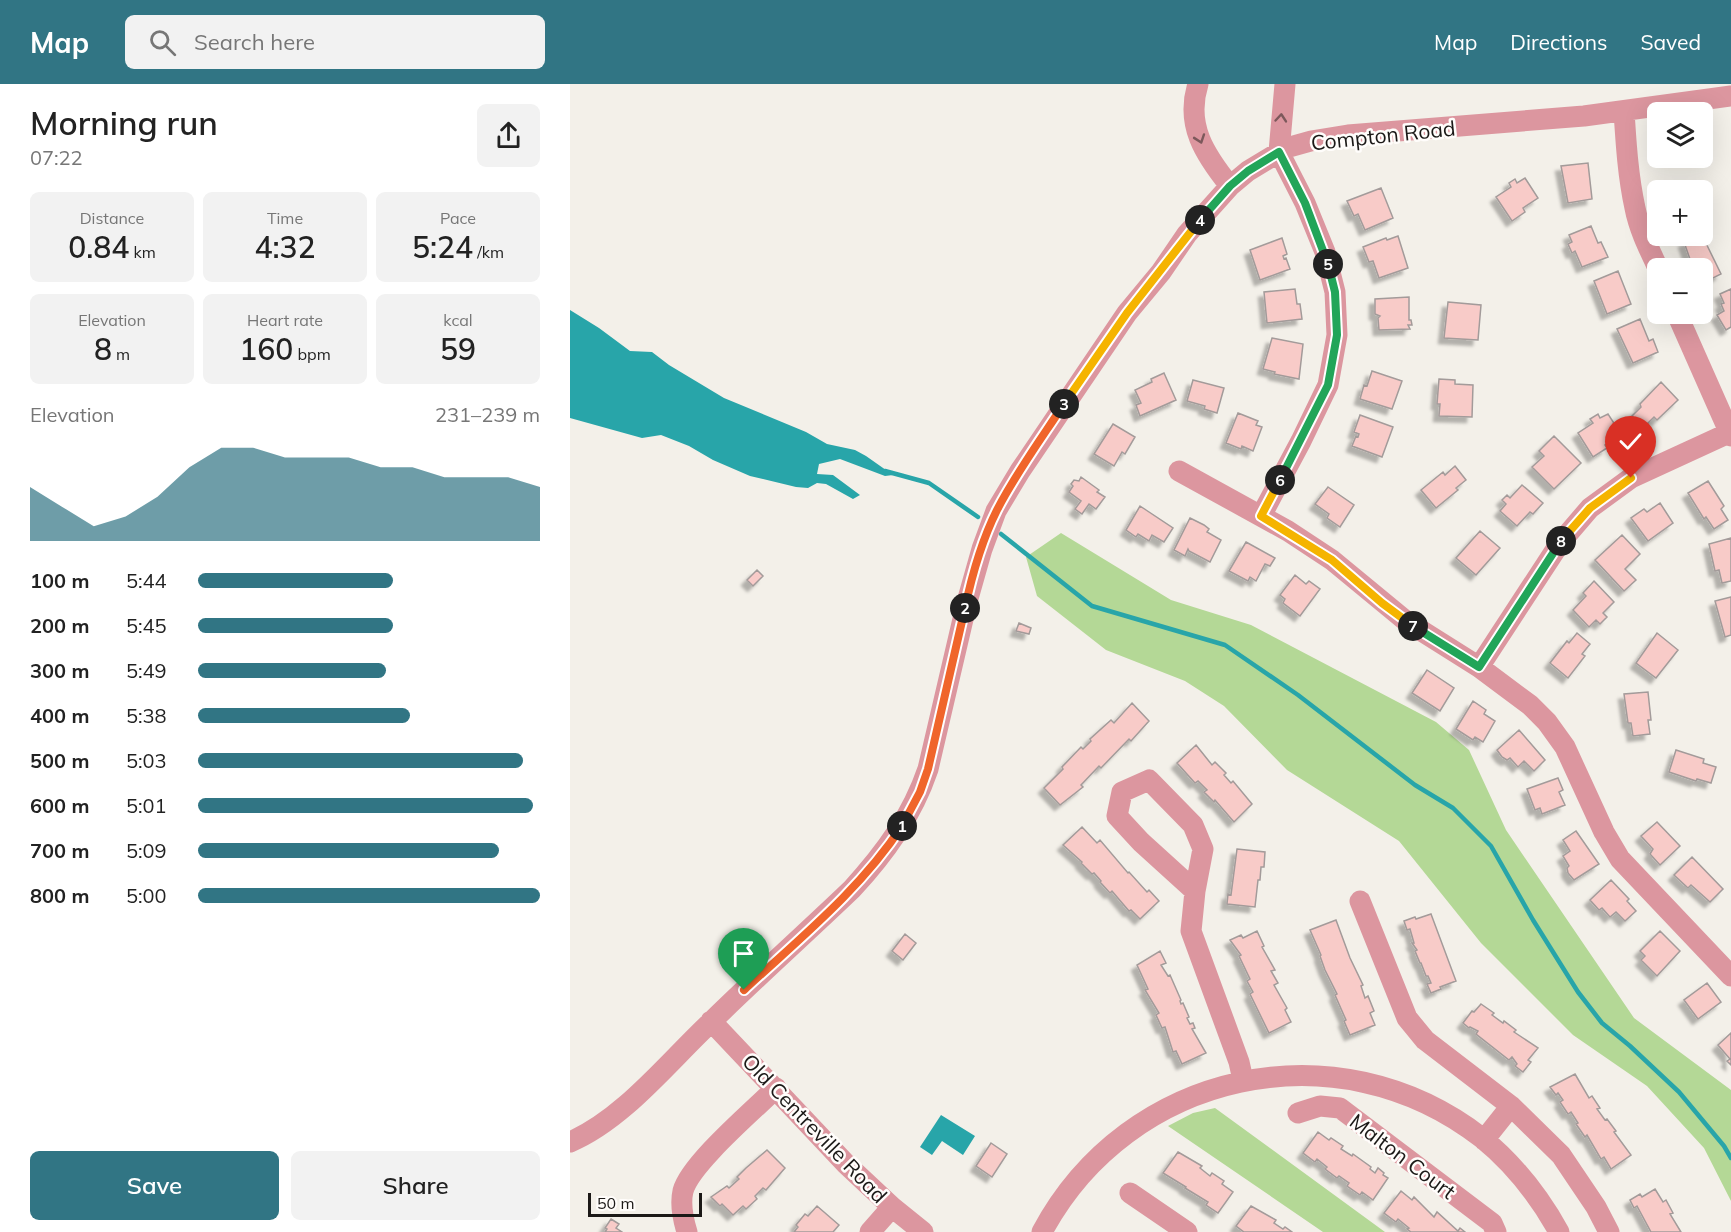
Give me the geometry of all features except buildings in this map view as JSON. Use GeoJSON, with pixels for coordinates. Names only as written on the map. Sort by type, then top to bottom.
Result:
{"type":"FeatureCollection","features":[{"type":"Feature","properties":{"kind":"street"},"geometry":{"type":"LineString","coordinates":[[1198,84],[1194,112],[1199,141],[1216,170],[1230,186]]}},
{"type":"Feature","properties":{"kind":"street"},"geometry":{"type":"LineString","coordinates":[[1261,516],[1328,385],[1337,335],[1335,292],[1324,252],[1305,203],[1279,152],[1286,84]]}},
{"type":"Feature","properties":{"kind":"street","name":"Compton Road"},"geometry":{"type":"LineString","coordinates":[[570,1142],[598,1128],[621,1110],[711,1021],[852,889],[870,870],[901,828],[920,792],[928,769],[967,602],[982,549],[996,511],[1109,337],[1187,234],[1230,186],[1248,171],[1279,152],[1311,141],[1348,135],[1584,116],[1731,96]]}},
{"type":"Feature","properties":{"kind":"street"},"geometry":{"type":"LineString","coordinates":[[1624,111],[1626,149],[1635,208],[1654,258]]}},
{"type":"Feature","properties":{"kind":"street"},"geometry":{"type":"LineString","coordinates":[[1479,667],[1560,543],[1590,508],[1631,478],[1730,433],[1681,324]]}},
{"type":"Feature","properties":{"kind":"street"},"geometry":{"type":"LineString","coordinates":[[1179,471],[1261,516],[1332,560],[1406,621],[1479,667],[1515,693],[1546,722],[1565,747],[1604,832],[1620,859],[1731,976]]}},
{"type":"Feature","properties":{"kind":"street"},"geometry":{"type":"LineString","coordinates":[[1195,891],[1141,842],[1117,816],[1122,792],[1149,780],[1194,825],[1203,849],[1195,891],[1191,931],[1239,1062],[1243,1080]]}},
{"type":"Feature","properties":{"kind":"street"},"geometry":{"type":"LineString","coordinates":[[1360,901],[1407,1018],[1425,1040],[1511,1106],[1561,1155],[1596,1207],[1609,1232]]}},
{"type":"Feature","properties":{"kind":"street","name":"Old Centreville Road"},"geometry":{"type":"LineString","coordinates":[[711,1021],[846,1164],[922,1232]]}},
{"type":"Feature","properties":{"kind":"street"},"geometry":{"type":"LineString","coordinates":[[1042,1232],[1059,1203],[1081,1175],[1123,1135],[1176,1103],[1215,1088],[1243,1080],[1281,1077],[1336,1077],[1374,1084],[1448,1115],[1484,1140],[1525,1181],[1539,1198],[1559,1232]]}},
{"type":"Feature","properties":{"kind":"street"},"geometry":{"type":"LineString","coordinates":[[687,1232],[682,1210],[683,1190],[695,1168],[776,1088]]}},
{"type":"Feature","properties":{"kind":"street","name":"Malton Court"},"geometry":{"type":"LineString","coordinates":[[1298,1113],[1320,1106],[1340,1108],[1492,1223],[1496,1232]]}},
{"type":"Feature","properties":{"kind":"street"},"geometry":{"type":"LineString","coordinates":[[1484,1140],[1511,1106]]}},
{"type":"Feature","properties":{"kind":"street"},"geometry":{"type":"LineString","coordinates":[[1130,1193],[1187,1232]]}},
{"type":"Feature","properties":{"kind":"street"},"geometry":{"type":"LineString","coordinates":[[870,1232],[892,1207]]}},
{"type":"Feature","properties":{"kind":"green space"},"geometry":{"type":"Polygon","coordinates":[[[1061,533],[1171,600],[1251,625],[1436,722],[1469,750],[1506,830],[1634,1018],[1731,1090],[1731,1201],[1704,1148],[1647,1086],[1573,1035],[1481,943],[1399,841],[1287,770],[1224,706],[1185,681],[1106,650],[1037,596],[1026,557],[1061,533]]]}},
{"type":"Feature","properties":{"kind":"green space"},"geometry":{"type":"Polygon","coordinates":[[[1215,1108],[1385,1232],[1323,1232],[1168,1126],[1193,1113],[1215,1108]]]}},
{"type":"Feature","properties":{"kind":"water"},"geometry":{"type":"Polygon","coordinates":[[[570,310],[630,351],[652,352],[669,365],[724,398],[806,432],[827,444],[855,450],[893,475],[885,476],[840,459],[819,464],[817,474],[833,475],[860,495],[853,499],[826,484],[817,483],[808,488],[796,487],[750,476],[661,435],[642,438],[570,418],[570,310]]]}},
{"type":"Feature","properties":{"kind":"water"},"geometry":{"type":"Polygon","coordinates":[[[941,1115],[975,1136],[963,1155],[942,1141],[932,1155],[920,1147],[941,1115]]]}},
{"type":"Feature","properties":{"kind":"waterway"},"geometry":{"type":"LineString","coordinates":[[885,471],[929,483],[978,517]]}},
{"type":"Feature","properties":{"kind":"waterway"},"geometry":{"type":"LineString","coordinates":[[1001,534],[1092,606],[1225,645],[1298,695],[1415,785],[1453,808],[1491,846],[1533,920],[1578,992],[1602,1023],[1679,1092],[1724,1146],[1731,1158]]}},
{"type":"Feature","properties":{"kind":"route"},"geometry":{"type":"LineString","coordinates":[[744,990],[870,870],[911,811],[928,769],[941,722],[967,602],[988,530],[996,511],[1020,471],[1098,353],[1161,272],[1187,234],[1230,186],[1248,171],[1279,152],[1305,203],[1324,252],[1335,292],[1337,335],[1328,385],[1261,516],[1332,560],[1406,621],[1450,651],[1479,667],[1560,543],[1575,524],[1590,508],[1631,478]]}}]}
